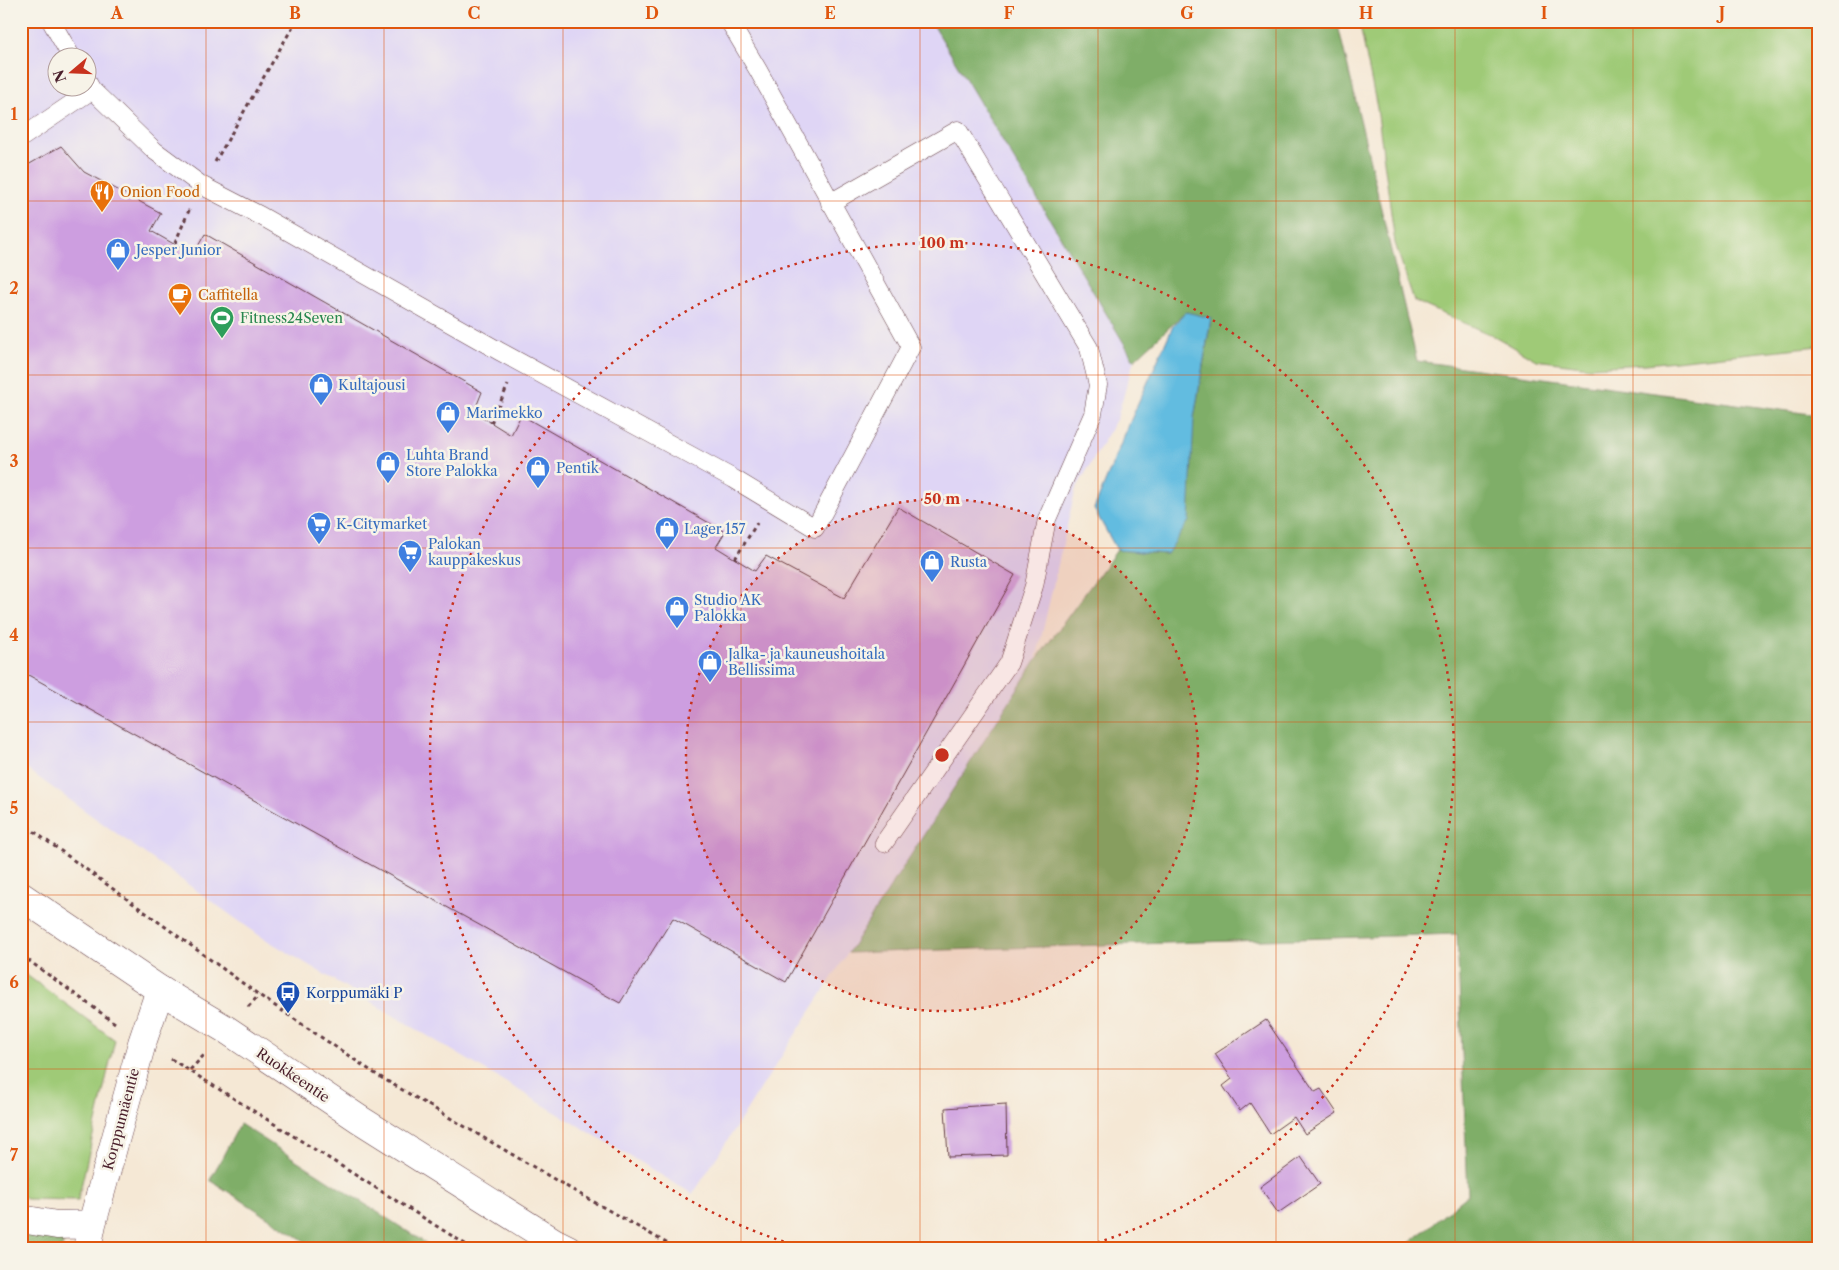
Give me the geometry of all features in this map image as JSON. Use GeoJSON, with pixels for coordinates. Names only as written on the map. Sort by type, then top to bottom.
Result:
{"type":"FeatureCollection","features":[{"type":"Feature","properties":{"kind":"street","name":"Ruokkeentie"},"geometry":{"type":"LineString","coordinates":[[21,896],[160,990],[227,1030],[393,1140],[568,1249]]}},
{"type":"Feature","properties":{"kind":"street","name":"Korppumäentie"},"geometry":{"type":"LineString","coordinates":[[89,1236],[142,1043],[160,990]]}},
{"type":"Feature","properties":{"kind":"street"},"geometry":{"type":"LineString","coordinates":[[21,1219],[57,1225],[89,1236]]}},
{"type":"Feature","properties":{"kind":"lane"},"geometry":{"type":"LineString","coordinates":[[51,21],[66,48]]}},
{"type":"Feature","properties":{"kind":"lane"},"geometry":{"type":"LineString","coordinates":[[98,94],[155,151],[201,185],[261,216],[491,346],[734,479],[815,528],[911,347],[830,204],[734,23]]}},
{"type":"Feature","properties":{"kind":"lane"},"geometry":{"type":"LineString","coordinates":[[21,138],[74,98]]}},
{"type":"Feature","properties":{"kind":"lane"},"geometry":{"type":"LineString","coordinates":[[830,204],[958,130],[1089,348],[1098,384],[1093,414],[1047,519],[1034,586],[1009,663],[884,843]]}},
{"type":"Feature","properties":{"kind":"path"},"geometry":{"type":"LineString","coordinates":[[201,185],[296,21]]}},
{"type":"Feature","properties":{"kind":"path"},"geometry":{"type":"LineString","coordinates":[[21,822],[259,995],[378,1075],[677,1249]]}},
{"type":"Feature","properties":{"kind":"path"},"geometry":{"type":"LineString","coordinates":[[21,955],[142,1043],[190,1070],[473,1249]]}},
{"type":"Feature","properties":{"kind":"shaded area"},"geometry":{"type":"Polygon","coordinates":[[[22,21],[931,21],[1134,360],[1117,418],[1075,491],[1036,660],[693,1194],[260,936],[21,765],[22,21]]]}},
{"type":"Feature","properties":{"kind":"green space"},"geometry":{"type":"Polygon","coordinates":[[[931,21],[1337,21],[1417,361],[1818,415],[1818,1249],[1402,1249],[1468,1195],[1457,934],[848,953],[1036,660],[1117,550],[1167,554],[1194,418],[1211,319],[1186,312],[1134,360],[931,21]]]}},
{"type":"Feature","properties":{"kind":"green space"},"geometry":{"type":"Polygon","coordinates":[[[1359,21],[1818,21],[1818,346],[1646,364],[1590,367],[1536,360],[1496,337],[1414,301],[1395,243],[1377,108],[1359,21]]]}},
{"type":"Feature","properties":{"kind":"green space"},"geometry":{"type":"Polygon","coordinates":[[[21,971],[115,1040],[78,1200],[26,1199],[21,1196],[21,971]]]}},
{"type":"Feature","properties":{"kind":"green space"},"geometry":{"type":"Polygon","coordinates":[[[240,1124],[435,1249],[317,1249],[210,1180],[240,1124]]]}},
{"type":"Feature","properties":{"kind":"green space"},"geometry":{"type":"Polygon","coordinates":[[[21,1232],[64,1240],[62,1249],[21,1249],[21,1232]]]}},
{"type":"Feature","properties":{"kind":"water"},"geometry":{"type":"Polygon","coordinates":[[[1186,312],[1211,318],[1194,418],[1189,521],[1167,554],[1117,550],[1094,509],[1129,424],[1173,326],[1186,312]]]}},
{"type":"Feature","properties":{"kind":"building","name":"Palokan kauppakeskus"},"geometry":{"type":"Polygon","coordinates":[[[61,146],[84,172],[161,213],[151,231],[193,255],[205,234],[482,392],[474,412],[511,435],[521,415],[725,532],[716,547],[755,571],[766,556],[844,598],[898,507],[1015,575],[786,982],[673,918],[620,1003],[21,671],[21,169],[61,146]]]}},
{"type":"Feature","properties":{"kind":"building"},"geometry":{"type":"Polygon","coordinates":[[[1266,1020],[1315,1092],[1321,1089],[1337,1113],[1305,1134],[1294,1117],[1270,1134],[1250,1103],[1240,1111],[1223,1086],[1232,1079],[1215,1054],[1266,1020]]]}},
{"type":"Feature","properties":{"kind":"building"},"geometry":{"type":"Polygon","coordinates":[[[1006,1104],[1007,1155],[948,1157],[945,1108],[1006,1104]]]}},
{"type":"Feature","properties":{"kind":"building"},"geometry":{"type":"Polygon","coordinates":[[[1301,1157],[1320,1184],[1278,1213],[1260,1187],[1301,1157]]]}},
{"type":"Feature","properties":{"kind":"building"},"geometry":{"type":"Polygon","coordinates":[[[225,1243],[251,1248],[251,1249],[224,1249],[225,1243]]]}},
{"type":"Feature","properties":{"kind":"building"},"geometry":{"type":"Polygon","coordinates":[[[900,1244],[900,1249],[835,1249],[835,1245],[900,1244]]]}},
{"type":"Feature","properties":{"kind":"place","name":"Onion Food"},"geometry":{"type":"Point","coordinates":[102,213]}},
{"type":"Feature","properties":{"kind":"place","name":"Jesper Junior"},"geometry":{"type":"Point","coordinates":[118,271]}},
{"type":"Feature","properties":{"kind":"place","name":"Caffitella"},"geometry":{"type":"Point","coordinates":[180,316]}},
{"type":"Feature","properties":{"kind":"place","name":"Fitness24Seven"},"geometry":{"type":"Point","coordinates":[222,339]}},
{"type":"Feature","properties":{"kind":"place","name":"Kultajousi"},"geometry":{"type":"Point","coordinates":[321,406]}},
{"type":"Feature","properties":{"kind":"place","name":"Marimekko"},"geometry":{"type":"Point","coordinates":[448,434]}},
{"type":"Feature","properties":{"kind":"place","name":"Luhta Brand Store Palokka"},"geometry":{"type":"Point","coordinates":[388,484]}},
{"type":"Feature","properties":{"kind":"place","name":"Pentik"},"geometry":{"type":"Point","coordinates":[538,489]}},
{"type":"Feature","properties":{"kind":"place","name":"K-Citymarket"},"geometry":{"type":"Point","coordinates":[319,545]}},
{"type":"Feature","properties":{"kind":"place","name":"Lager 157"},"geometry":{"type":"Point","coordinates":[667,550]}},
{"type":"Feature","properties":{"kind":"place","name":"Palokan kauppakeskus"},"geometry":{"type":"Point","coordinates":[410,573]}},
{"type":"Feature","properties":{"kind":"place","name":"Rusta"},"geometry":{"type":"Point","coordinates":[932,583]}},
{"type":"Feature","properties":{"kind":"place","name":"Studio AK Palokka"},"geometry":{"type":"Point","coordinates":[677,629]}},
{"type":"Feature","properties":{"kind":"place","name":"Jalka- ja kauneushoitala Bellissima"},"geometry":{"type":"Point","coordinates":[710,683]}},
{"type":"Feature","properties":{"kind":"place","name":"Korppumäki P"},"geometry":{"type":"Point","coordinates":[288,1014]}}]}
